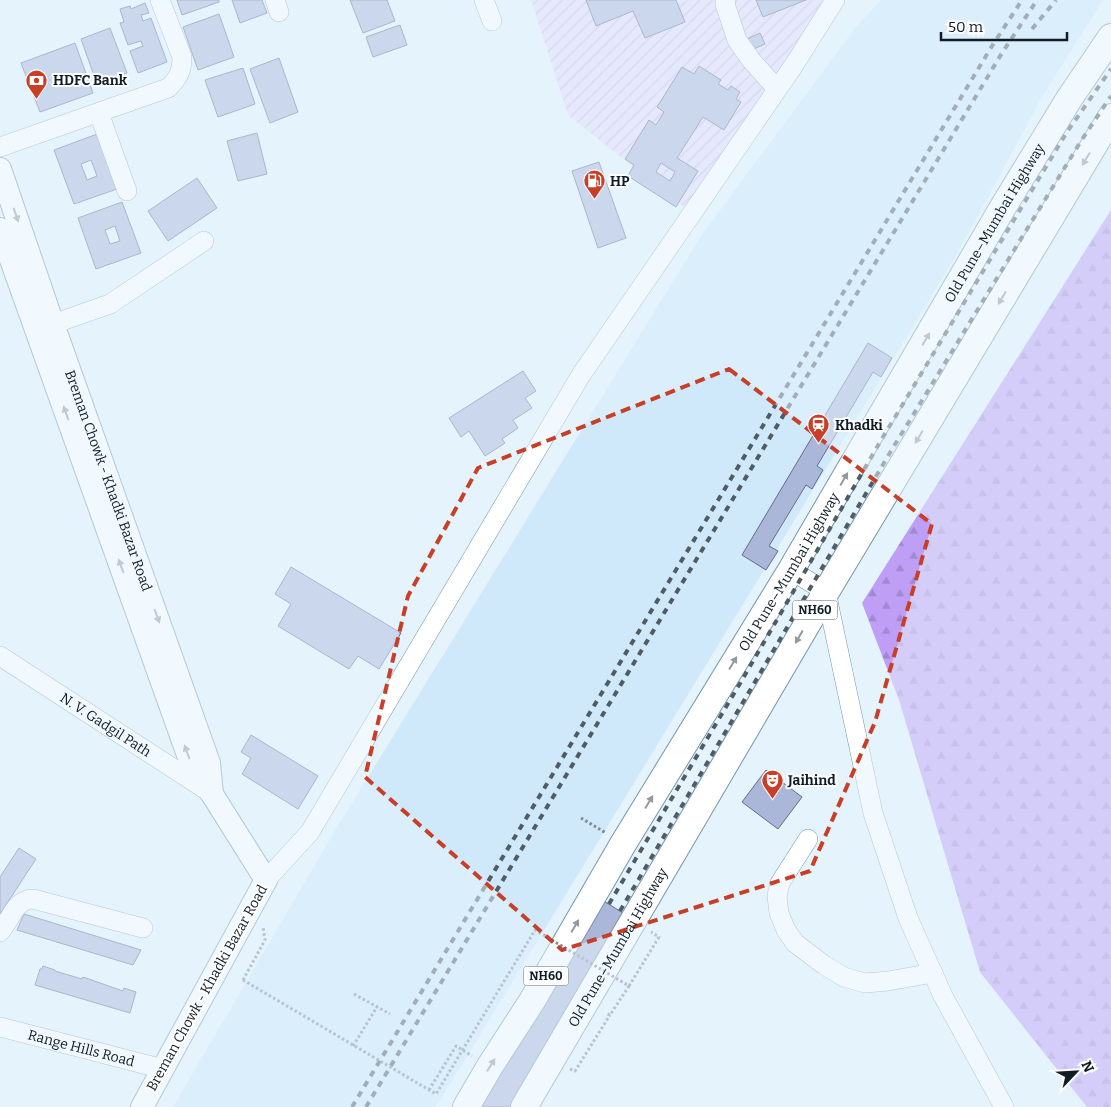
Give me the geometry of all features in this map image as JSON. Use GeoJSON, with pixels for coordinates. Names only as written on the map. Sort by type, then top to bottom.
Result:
{"type":"FeatureCollection","features":[{"type":"Feature","properties":{"kind":"highway","name":"Old Pune–Mumbai Highway"},"geometry":{"type":"LineString","coordinates":[[466,1107],[532,1001],[623,844],[790,570],[1003,207],[1069,99],[1111,37]]}},
{"type":"Feature","properties":{"kind":"highway","name":"Old Pune–Mumbai Highway"},"geometry":{"type":"LineString","coordinates":[[524,1107],[826,592],[1111,117]]}},
{"type":"Feature","properties":{"kind":"main road","name":"Breman Chowk - Khadki Bazar Road"},"geometry":{"type":"LineString","coordinates":[[0,169],[209,763],[212,794]]}},
{"type":"Feature","properties":{"kind":"main road","name":"Breman Chowk - Khadki Bazar Road"},"geometry":{"type":"LineString","coordinates":[[0,229],[193,768],[212,794],[266,880],[142,1107]]}},
{"type":"Feature","properties":{"kind":"street"},"geometry":{"type":"LineString","coordinates":[[0,147],[168,88],[179,74],[182,66],[182,57],[160,0]]}},
{"type":"Feature","properties":{"kind":"street"},"geometry":{"type":"LineString","coordinates":[[484,0],[492,20]]}},
{"type":"Feature","properties":{"kind":"street"},"geometry":{"type":"LineString","coordinates":[[726,0],[725,4],[737,40],[751,60],[777,89]]}},
{"type":"Feature","properties":{"kind":"street"},"geometry":{"type":"LineString","coordinates":[[815,0],[824,18]]}},
{"type":"Feature","properties":{"kind":"street"},"geometry":{"type":"LineString","coordinates":[[266,880],[310,832],[581,374],[777,89],[835,0]]}},
{"type":"Feature","properties":{"kind":"street"},"geometry":{"type":"LineString","coordinates":[[99,112],[127,191]]}},
{"type":"Feature","properties":{"kind":"street"},"geometry":{"type":"LineString","coordinates":[[53,324],[110,304],[204,241]]}},
{"type":"Feature","properties":{"kind":"street"},"geometry":{"type":"LineString","coordinates":[[790,570],[826,592],[873,813],[908,918],[943,996],[1004,1107]]}},
{"type":"Feature","properties":{"kind":"street","name":"N. V. Gadgil Path"},"geometry":{"type":"LineString","coordinates":[[0,656],[212,794]]}},
{"type":"Feature","properties":{"kind":"street"},"geometry":{"type":"LineString","coordinates":[[808,839],[780,883],[777,896],[779,913],[786,930],[795,943],[844,977],[865,982],[888,981],[933,973]]}},
{"type":"Feature","properties":{"kind":"street"},"geometry":{"type":"LineString","coordinates":[[0,932],[18,905],[33,899],[143,928]]}},
{"type":"Feature","properties":{"kind":"street","name":"Range Hills Road"},"geometry":{"type":"LineString","coordinates":[[0,1027],[163,1068]]}},
{"type":"Feature","properties":{"kind":"path"},"geometry":{"type":"LineString","coordinates":[[581,818],[623,844]]}},
{"type":"Feature","properties":{"kind":"path"},"geometry":{"type":"LineString","coordinates":[[265,940],[243,980],[436,1094],[535,930],[628,986]]}},
{"type":"Feature","properties":{"kind":"path"},"geometry":{"type":"LineString","coordinates":[[575,1072],[659,937]]}},
{"type":"Feature","properties":{"kind":"path"},"geometry":{"type":"LineString","coordinates":[[354,994],[390,1014]]}},
{"type":"Feature","properties":{"kind":"path"},"geometry":{"type":"LineString","coordinates":[[354,1046],[377,1006]]}},
{"type":"Feature","properties":{"kind":"path"},"geometry":{"type":"LineString","coordinates":[[606,1013],[610,1015]]}},
{"type":"Feature","properties":{"kind":"path"},"geometry":{"type":"LineString","coordinates":[[429,1090],[456,1046]]}},
{"type":"Feature","properties":{"kind":"highlighted area"},"geometry":{"type":"Polygon","coordinates":[[[729,369],[932,524],[875,722],[810,871],[562,950],[365,777],[408,596],[478,468],[729,369]]]}},
{"type":"Feature","properties":{"kind":"shaded area"},"geometry":{"type":"Polygon","coordinates":[[[531,0],[836,0],[684,207],[568,115],[531,0]]]}},
{"type":"Feature","properties":{"kind":"shaded area"},"geometry":{"type":"Polygon","coordinates":[[[881,0],[1103,0],[1043,95],[957,254],[436,1107],[173,1107],[333,834],[701,236],[856,27],[881,0]]]}},
{"type":"Feature","properties":{"kind":"green space"},"geometry":{"type":"Polygon","coordinates":[[[1111,210],[1111,1107],[1087,1107],[980,972],[899,700],[862,603],[1111,210]]]}},
{"type":"Feature","properties":{"kind":"building"},"geometry":{"type":"Polygon","coordinates":[[[177,0],[219,0],[219,2],[182,15],[177,0]]]}},
{"type":"Feature","properties":{"kind":"building"},"geometry":{"type":"Polygon","coordinates":[[[232,0],[262,0],[267,13],[240,23],[232,0]]]}},
{"type":"Feature","properties":{"kind":"building"},"geometry":{"type":"Polygon","coordinates":[[[350,0],[387,0],[395,21],[363,33],[350,0]]]}},
{"type":"Feature","properties":{"kind":"building"},"geometry":{"type":"Polygon","coordinates":[[[586,0],[676,0],[685,22],[645,38],[633,11],[596,26],[586,0]]]}},
{"type":"Feature","properties":{"kind":"building"},"geometry":{"type":"Polygon","coordinates":[[[756,0],[806,0],[763,17],[756,0]]]}},
{"type":"Feature","properties":{"kind":"building"},"geometry":{"type":"Polygon","coordinates":[[[145,3],[149,13],[141,15],[143,21],[151,18],[167,62],[138,73],[130,51],[143,46],[141,41],[128,45],[120,23],[124,22],[120,9],[130,6],[131,9],[145,3]]]}},
{"type":"Feature","properties":{"kind":"building"},"geometry":{"type":"Polygon","coordinates":[[[219,14],[234,57],[198,70],[183,27],[219,14]]]}},
{"type":"Feature","properties":{"kind":"building"},"geometry":{"type":"Polygon","coordinates":[[[400,25],[407,45],[373,57],[366,37],[400,25]]]}},
{"type":"Feature","properties":{"kind":"building"},"geometry":{"type":"Polygon","coordinates":[[[110,28],[127,73],[97,84],[81,39],[110,28]]]}},
{"type":"Feature","properties":{"kind":"building"},"geometry":{"type":"Polygon","coordinates":[[[760,33],[765,44],[740,55],[736,44],[760,33]]]}},
{"type":"Feature","properties":{"kind":"building"},"geometry":{"type":"Polygon","coordinates":[[[75,43],[93,93],[40,112],[21,63],[75,43]]]}},
{"type":"Feature","properties":{"kind":"building"},"geometry":{"type":"Polygon","coordinates":[[[279,58],[298,112],[270,123],[250,69],[279,58]]]}},
{"type":"Feature","properties":{"kind":"building"},"geometry":{"type":"Polygon","coordinates":[[[699,66],[721,80],[718,84],[728,90],[731,86],[740,92],[736,99],[741,102],[724,130],[703,117],[677,158],[698,171],[676,207],[628,176],[634,165],[625,159],[649,120],[656,125],[664,112],[657,107],[682,67],[694,74],[699,66]],[[661,163],[656,172],[670,181],[675,172],[661,163]]]}},
{"type":"Feature","properties":{"kind":"building"},"geometry":{"type":"Polygon","coordinates":[[[243,68],[255,104],[218,117],[205,80],[243,68]]]}},
{"type":"Feature","properties":{"kind":"building"},"geometry":{"type":"Polygon","coordinates":[[[100,133],[120,188],[74,204],[54,150],[100,133]],[[91,160],[81,164],[87,180],[97,176],[91,160]]]}},
{"type":"Feature","properties":{"kind":"building"},"geometry":{"type":"Polygon","coordinates":[[[257,133],[267,174],[238,181],[227,141],[257,133]]]}},
{"type":"Feature","properties":{"kind":"building"},"geometry":{"type":"Polygon","coordinates":[[[599,162],[626,238],[598,248],[572,171],[599,162]]]}},
{"type":"Feature","properties":{"kind":"building"},"geometry":{"type":"Polygon","coordinates":[[[197,178],[217,208],[168,241],[148,211],[197,178]]]}},
{"type":"Feature","properties":{"kind":"building"},"geometry":{"type":"Polygon","coordinates":[[[122,202],[141,253],[96,269],[78,218],[122,202]],[[115,226],[105,230],[110,244],[120,241],[115,226]]]}},
{"type":"Feature","properties":{"kind":"building"},"geometry":{"type":"Polygon","coordinates":[[[868,343],[892,358],[881,377],[873,372],[817,466],[823,470],[812,489],[806,485],[769,546],[778,551],[766,570],[742,555],[868,343]]]}},
{"type":"Feature","properties":{"kind":"building"},"geometry":{"type":"Polygon","coordinates":[[[523,371],[536,391],[525,398],[532,408],[513,420],[518,428],[502,439],[505,443],[485,456],[469,431],[461,437],[449,418],[523,371]]]}},
{"type":"Feature","properties":{"kind":"building"},"geometry":{"type":"Polygon","coordinates":[[[291,567],[401,633],[379,669],[358,656],[349,669],[278,626],[291,604],[275,594],[291,567]]]}},
{"type":"Feature","properties":{"kind":"building"},"geometry":{"type":"Polygon","coordinates":[[[251,735],[318,776],[298,809],[242,774],[251,758],[241,752],[251,735]]]}},
{"type":"Feature","properties":{"kind":"building","name":"Jaihind"},"geometry":{"type":"Polygon","coordinates":[[[766,770],[802,797],[778,829],[742,802],[766,770]]]}},
{"type":"Feature","properties":{"kind":"building"},"geometry":{"type":"Polygon","coordinates":[[[19,848],[36,859],[0,914],[0,877],[19,848]]]}},
{"type":"Feature","properties":{"kind":"building"},"geometry":{"type":"Polygon","coordinates":[[[594,895],[636,921],[522,1107],[465,1107],[594,895]]]}},
{"type":"Feature","properties":{"kind":"building"},"geometry":{"type":"Polygon","coordinates":[[[24,914],[141,950],[133,965],[17,930],[24,914]]]}},
{"type":"Feature","properties":{"kind":"building"},"geometry":{"type":"Polygon","coordinates":[[[43,966],[123,991],[124,988],[136,992],[130,1013],[35,985],[40,969],[43,966]]]}},
{"type":"Feature","properties":{"kind":"railway"},"geometry":{"type":"LineString","coordinates":[[352,1107],[992,46],[1022,0]]}},
{"type":"Feature","properties":{"kind":"railway"},"geometry":{"type":"LineString","coordinates":[[366,1107],[1002,53],[1037,0]]}},
{"type":"Feature","properties":{"kind":"railway"},"geometry":{"type":"LineString","coordinates":[[1032,29],[1056,0]]}},
{"type":"Feature","properties":{"kind":"railway"},"geometry":{"type":"LineString","coordinates":[[609,904],[880,442],[1067,132],[1111,69]]}},
{"type":"Feature","properties":{"kind":"railway"},"geometry":{"type":"LineString","coordinates":[[620,911],[891,451],[1081,141],[1111,96]]}},
{"type":"Feature","properties":{"kind":"place","name":"HDFC Bank"},"geometry":{"type":"Point","coordinates":[37,99]}},
{"type":"Feature","properties":{"kind":"place","name":"HP"},"geometry":{"type":"Point","coordinates":[594,200]}},
{"type":"Feature","properties":{"kind":"place","name":"Khadki"},"geometry":{"type":"Point","coordinates":[819,444]}},
{"type":"Feature","properties":{"kind":"place","name":"Jaihind"},"geometry":{"type":"Point","coordinates":[772,799]}}]}
